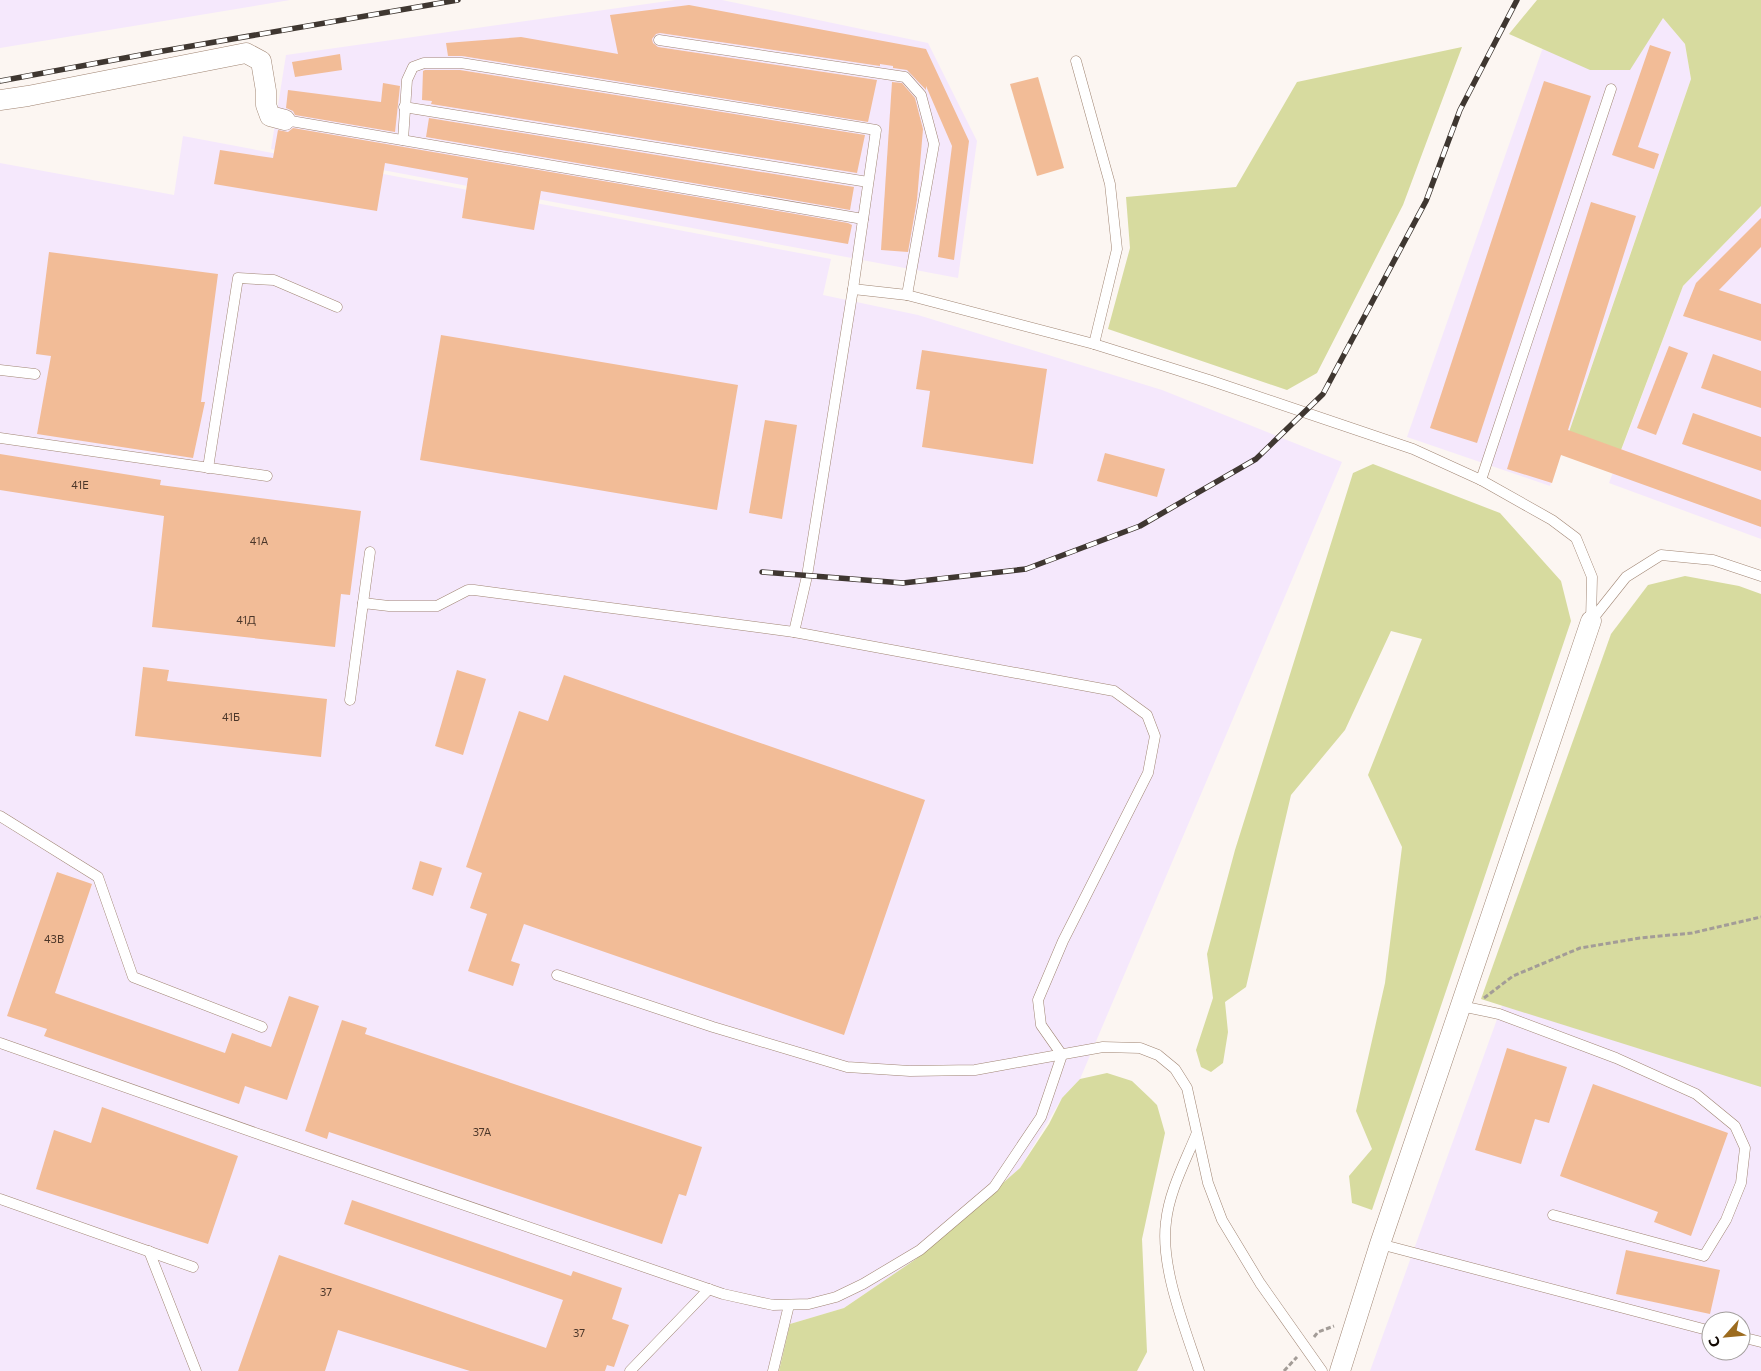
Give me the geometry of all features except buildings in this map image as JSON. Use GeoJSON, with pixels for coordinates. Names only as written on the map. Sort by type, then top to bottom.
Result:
{"type":"FeatureCollection","features":[{"type":"Feature","properties":{"kind":"street"},"geometry":{"type":"LineString","coordinates":[[0,100],[246,53],[261,61],[266,91],[266,105],[270,116],[285,120]]}},
{"type":"Feature","properties":{"kind":"street"},"geometry":{"type":"LineString","coordinates":[[1340,1371],[1380,1244],[1467,1007],[1591,621]]}},
{"type":"Feature","properties":{"kind":"lane"},"geometry":{"type":"LineString","coordinates":[[659,40],[905,77],[921,95],[934,144],[907,295]]}},
{"type":"Feature","properties":{"kind":"lane"},"geometry":{"type":"LineString","coordinates":[[1076,61],[1110,184],[1117,248],[1094,344]]}},
{"type":"Feature","properties":{"kind":"lane"},"geometry":{"type":"LineString","coordinates":[[403,140],[407,80],[413,67],[424,63],[461,63],[876,130],[853,289],[807,576],[794,632]]}},
{"type":"Feature","properties":{"kind":"lane"},"geometry":{"type":"LineString","coordinates":[[1481,480],[1611,89]]}},
{"type":"Feature","properties":{"kind":"lane"},"geometry":{"type":"LineString","coordinates":[[404,106],[868,182]]}},
{"type":"Feature","properties":{"kind":"lane"},"geometry":{"type":"LineString","coordinates":[[285,120],[863,219]]}},
{"type":"Feature","properties":{"kind":"lane"},"geometry":{"type":"LineString","coordinates":[[208,468],[238,278],[274,280],[337,306]]}},
{"type":"Feature","properties":{"kind":"lane"},"geometry":{"type":"LineString","coordinates":[[853,289],[907,295],[1094,344],[1209,380],[1413,450],[1481,480],[1552,520],[1576,538],[1592,577],[1591,621]]}},
{"type":"Feature","properties":{"kind":"lane"},"geometry":{"type":"LineString","coordinates":[[0,370],[35,374]]}},
{"type":"Feature","properties":{"kind":"lane"},"geometry":{"type":"LineString","coordinates":[[0,438],[267,476]]}},
{"type":"Feature","properties":{"kind":"lane"},"geometry":{"type":"LineString","coordinates":[[350,700],[370,552]]}},
{"type":"Feature","properties":{"kind":"lane"},"geometry":{"type":"LineString","coordinates":[[1591,621],[1626,577],[1661,555],[1713,560],[1761,576]]}},
{"type":"Feature","properties":{"kind":"lane"},"geometry":{"type":"LineString","coordinates":[[364,603],[389,606],[437,606],[468,590],[474,590],[794,632],[1114,691],[1147,716],[1155,736],[1148,773],[1063,941],[1038,1000],[1041,1025],[1062,1055]]}},
{"type":"Feature","properties":{"kind":"lane"},"geometry":{"type":"LineString","coordinates":[[0,816],[98,877],[133,977],[262,1027]]}},
{"type":"Feature","properties":{"kind":"lane"},"geometry":{"type":"LineString","coordinates":[[557,975],[713,1027],[846,1067],[910,1071],[975,1070],[1103,1047],[1140,1048],[1158,1055],[1175,1069],[1187,1088],[1208,1183],[1222,1220],[1256,1277],[1322,1371]]}},
{"type":"Feature","properties":{"kind":"lane"},"geometry":{"type":"LineString","coordinates":[[1467,1007],[1499,1014],[1599,1052],[1696,1094],[1735,1126],[1745,1148],[1741,1183],[1726,1220],[1704,1256],[1553,1215]]}},
{"type":"Feature","properties":{"kind":"lane"},"geometry":{"type":"LineString","coordinates":[[0,1042],[255,1133],[709,1289],[773,1305],[809,1304],[836,1296],[863,1284],[920,1250],[981,1199],[994,1187],[1041,1117],[1062,1055]]}},
{"type":"Feature","properties":{"kind":"lane"},"geometry":{"type":"LineString","coordinates":[[1197,1134],[1170,1200],[1166,1222],[1170,1272],[1199,1371]]}},
{"type":"Feature","properties":{"kind":"lane"},"geometry":{"type":"LineString","coordinates":[[0,1199],[193,1267]]}},
{"type":"Feature","properties":{"kind":"lane"},"geometry":{"type":"LineString","coordinates":[[1380,1244],[1701,1328]]}},
{"type":"Feature","properties":{"kind":"lane"},"geometry":{"type":"LineString","coordinates":[[149,1251],[196,1371]]}},
{"type":"Feature","properties":{"kind":"lane"},"geometry":{"type":"LineString","coordinates":[[630,1371],[709,1289]]}},
{"type":"Feature","properties":{"kind":"lane"},"geometry":{"type":"LineString","coordinates":[[772,1371],[789,1305]]}},
{"type":"Feature","properties":{"kind":"path"},"geometry":{"type":"LineString","coordinates":[[1467,1007],[1513,976],[1580,948],[1640,938],[1692,933],[1761,917]]}},
{"type":"Feature","properties":{"kind":"shaded area"},"geometry":{"type":"Polygon","coordinates":[[[0,0],[290,0],[0,48],[0,0]]]}},
{"type":"Feature","properties":{"kind":"shaded area"},"geometry":{"type":"Polygon","coordinates":[[[675,0],[722,0],[928,43],[977,141],[958,278],[271,149],[286,55],[675,0]]]}},
{"type":"Feature","properties":{"kind":"shaded area"},"geometry":{"type":"Polygon","coordinates":[[[1586,0],[1649,1],[1685,44],[1691,79],[1550,486],[1407,437],[1542,50],[1586,0]]]}},
{"type":"Feature","properties":{"kind":"shaded area"},"geometry":{"type":"Polygon","coordinates":[[[183,136],[831,259],[823,295],[918,315],[1162,390],[1342,462],[1080,1079],[1062,1098],[1020,1168],[916,1259],[844,1308],[790,1324],[777,1371],[0,1371],[0,163],[174,195],[183,136]]]}},
{"type":"Feature","properties":{"kind":"shaded area"},"geometry":{"type":"Polygon","coordinates":[[[1761,206],[1761,539],[1609,483],[1683,286],[1761,206]]]}},
{"type":"Feature","properties":{"kind":"shaded area"},"geometry":{"type":"Polygon","coordinates":[[[1509,986],[1761,1063],[1761,1371],[1370,1371],[1509,986]]]}},
{"type":"Feature","properties":{"kind":"green space"},"geometry":{"type":"Polygon","coordinates":[[[1537,0],[1761,0],[1761,206],[1683,286],[1621,450],[1569,432],[1691,79],[1685,44],[1663,18],[1630,70],[1590,70],[1509,34],[1537,0]]]}},
{"type":"Feature","properties":{"kind":"green space"},"geometry":{"type":"Polygon","coordinates":[[[1462,47],[1403,205],[1317,373],[1287,390],[1108,329],[1130,248],[1126,197],[1236,187],[1297,82],[1462,47]]]}},
{"type":"Feature","properties":{"kind":"green space"},"geometry":{"type":"Polygon","coordinates":[[[1373,464],[1500,513],[1561,581],[1571,621],[1372,1210],[1352,1203],[1349,1176],[1372,1149],[1356,1111],[1385,983],[1402,847],[1368,775],[1422,639],[1391,631],[1345,730],[1291,795],[1246,987],[1225,1002],[1228,1032],[1223,1063],[1211,1072],[1201,1067],[1196,1050],[1213,998],[1207,954],[1235,850],[1353,473],[1373,464]]]}},
{"type":"Feature","properties":{"kind":"green space"},"geometry":{"type":"Polygon","coordinates":[[[1685,576],[1739,586],[1761,594],[1761,1087],[1481,999],[1611,634],[1648,585],[1685,576]]]}},
{"type":"Feature","properties":{"kind":"green space"},"geometry":{"type":"Polygon","coordinates":[[[1107,1073],[1132,1081],[1157,1105],[1165,1133],[1142,1239],[1147,1352],[1137,1371],[779,1371],[790,1324],[844,1308],[916,1259],[1020,1168],[1049,1124],[1062,1098],[1080,1079],[1107,1073]]]}},
{"type":"Feature","properties":{"kind":"railway"},"geometry":{"type":"LineString","coordinates":[[0,81],[458,0]]}},
{"type":"Feature","properties":{"kind":"railway"},"geometry":{"type":"LineString","coordinates":[[762,572],[903,583],[1026,569],[1140,526],[1256,459],[1323,394],[1426,201],[1460,110],[1517,0]]}}]}
